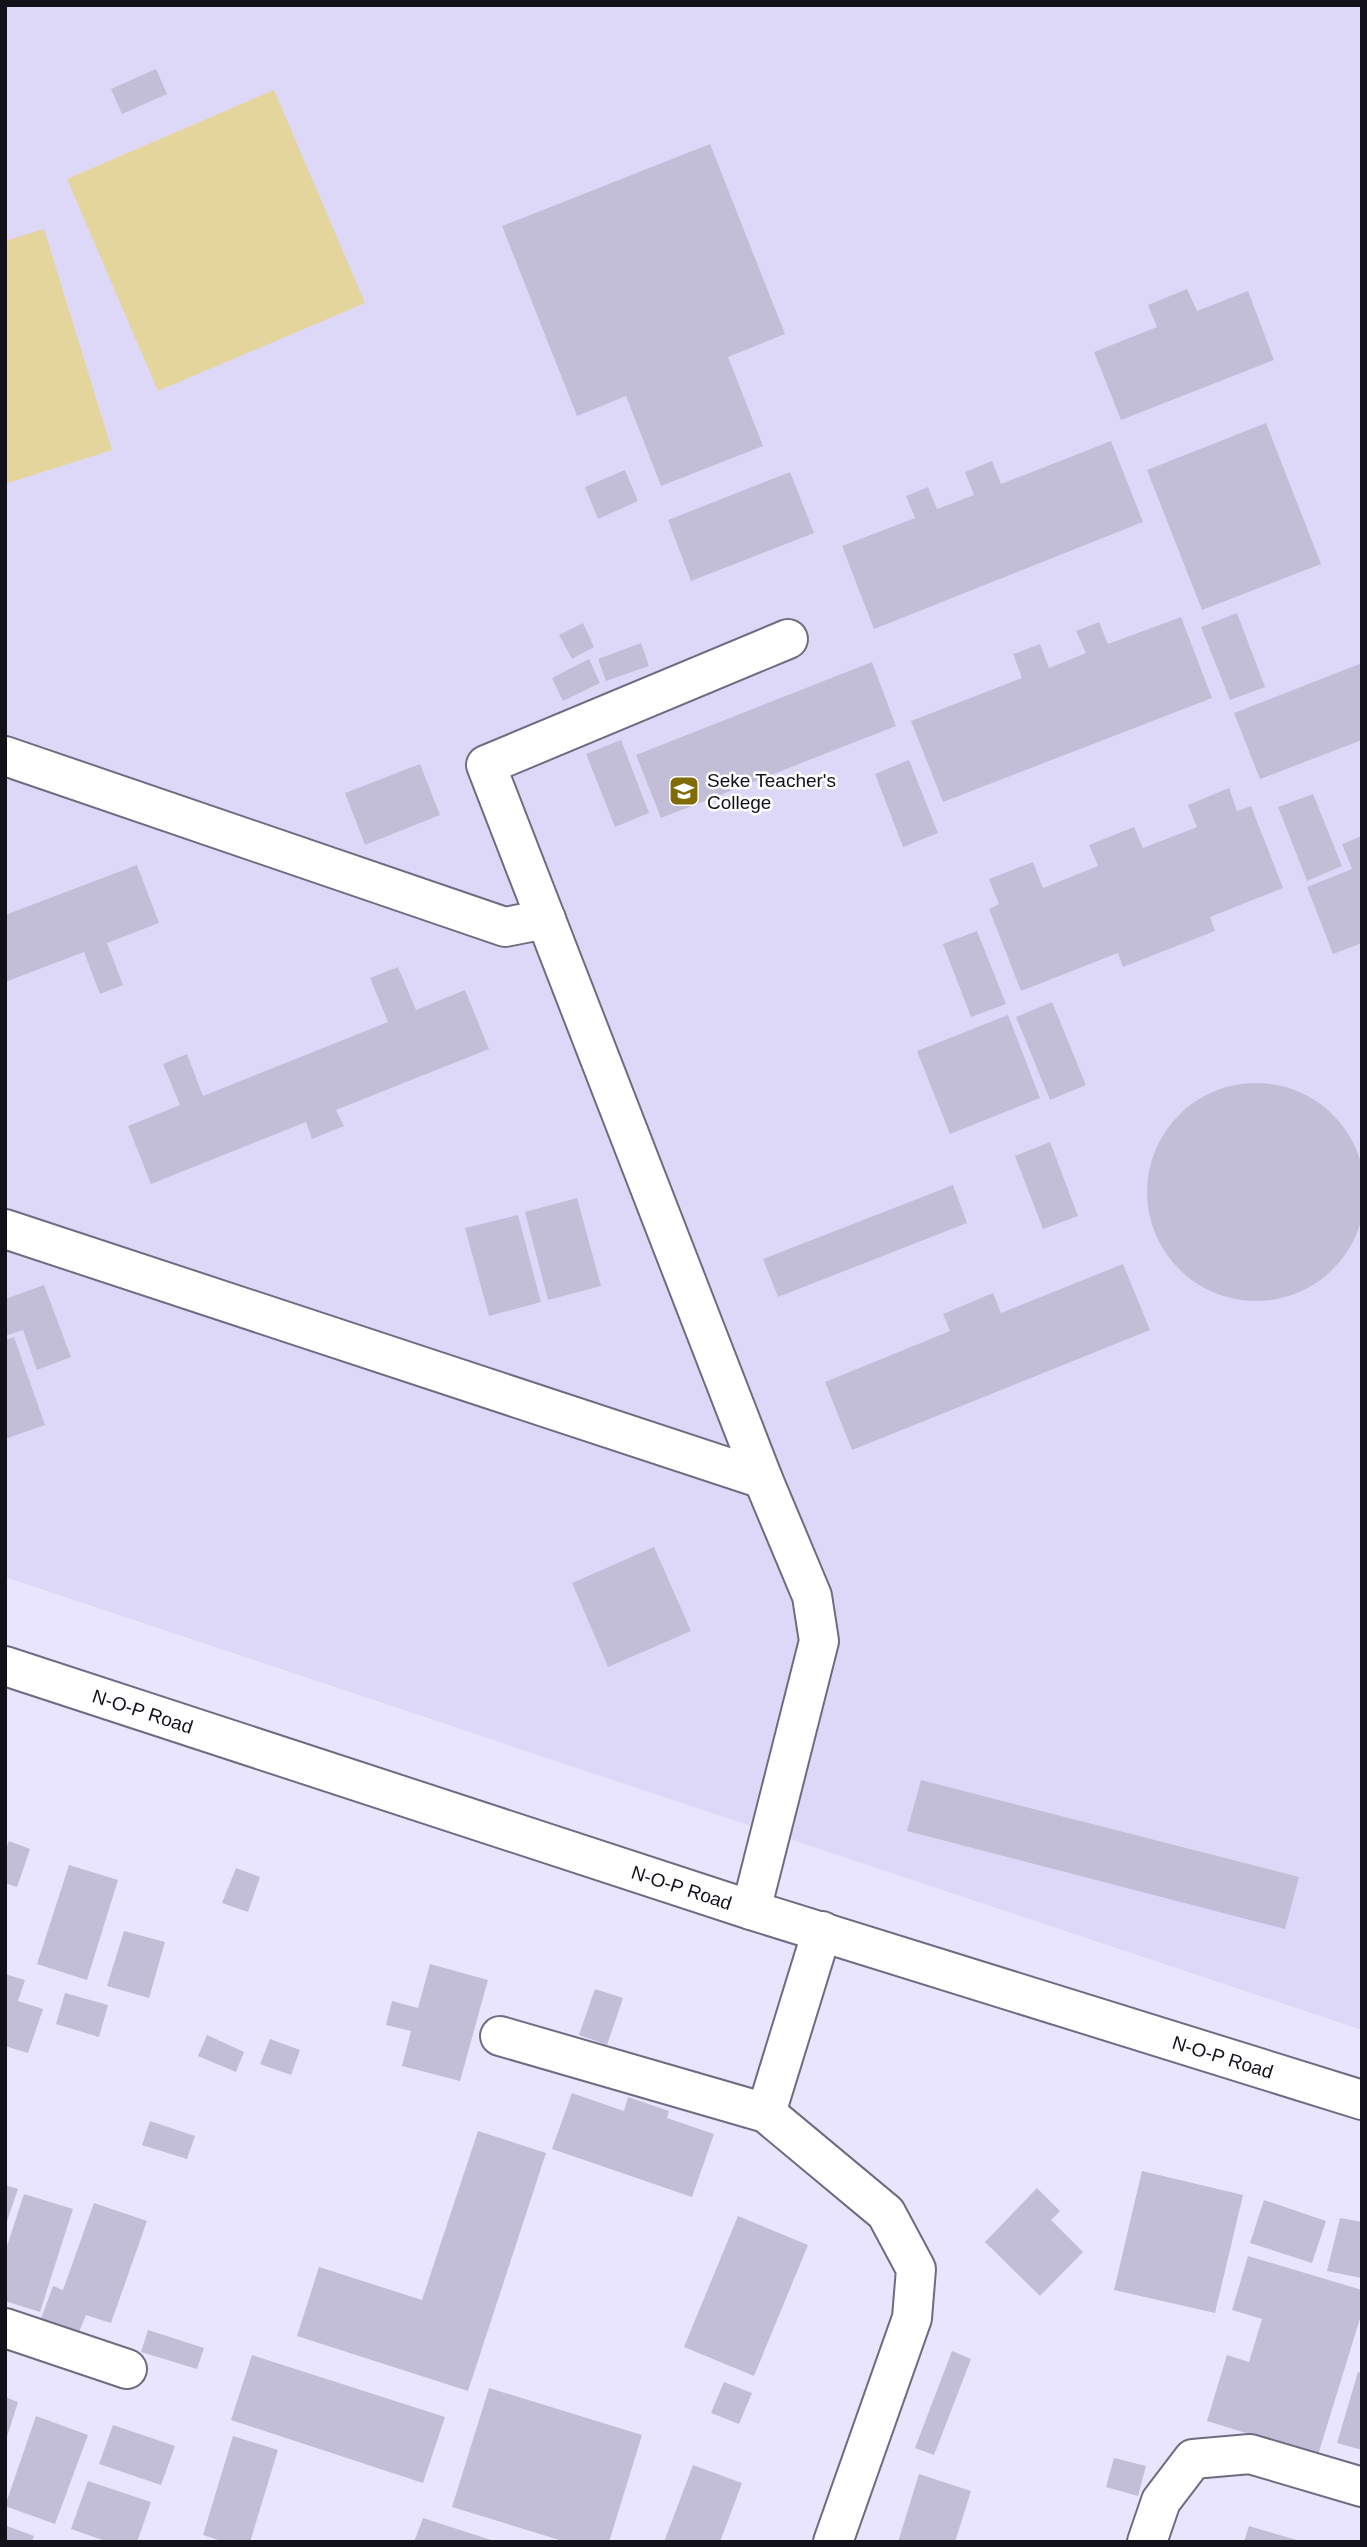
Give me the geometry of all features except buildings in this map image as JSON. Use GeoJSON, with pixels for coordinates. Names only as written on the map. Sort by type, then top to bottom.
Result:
{"type":"FeatureCollection","features":[{"type":"Feature","properties":{"kind":"street"},"geometry":{"type":"LineString","coordinates":[[751,1909],[819,1641],[812,1596],[763,1479],[486,765],[788,639]]}},
{"type":"Feature","properties":{"kind":"street"},"geometry":{"type":"LineString","coordinates":[[5,756],[505,928],[546,919]]}},
{"type":"Feature","properties":{"kind":"street"},"geometry":{"type":"LineString","coordinates":[[5,1229],[763,1479]]}},
{"type":"Feature","properties":{"kind":"street","name":"N-O-P Road"},"geometry":{"type":"LineString","coordinates":[[5,1667],[751,1909],[1362,2100]]}},
{"type":"Feature","properties":{"kind":"street"},"geometry":{"type":"LineString","coordinates":[[766,2113],[822,1931]]}},
{"type":"Feature","properties":{"kind":"street"},"geometry":{"type":"LineString","coordinates":[[500,2036],[766,2113],[887,2213],[916,2269],[912,2318],[833,2542]]}},
{"type":"Feature","properties":{"kind":"street"},"geometry":{"type":"LineString","coordinates":[[5,2328],[127,2369]]}},
{"type":"Feature","properties":{"kind":"street"},"geometry":{"type":"LineString","coordinates":[[1147,2542],[1161,2501],[1193,2459],[1250,2454],[1362,2487]]}},
{"type":"Feature","properties":{"kind":"shaded area","name":"Seke Teacher's College"},"geometry":{"type":"Polygon","coordinates":[[[5,5],[1362,5],[1362,2030],[5,1577],[5,5]]]}},
{"type":"Feature","properties":{"kind":"shaded area"},"geometry":{"type":"Polygon","coordinates":[[[274,90],[365,303],[158,391],[67,179],[274,90]]]}},
{"type":"Feature","properties":{"kind":"shaded area"},"geometry":{"type":"Polygon","coordinates":[[[44,229],[112,450],[5,484],[5,241],[44,229]]]}},
{"type":"Feature","properties":{"kind":"place","name":"Seke Teacher's College"},"geometry":{"type":"Point","coordinates":[684,791]}}]}
